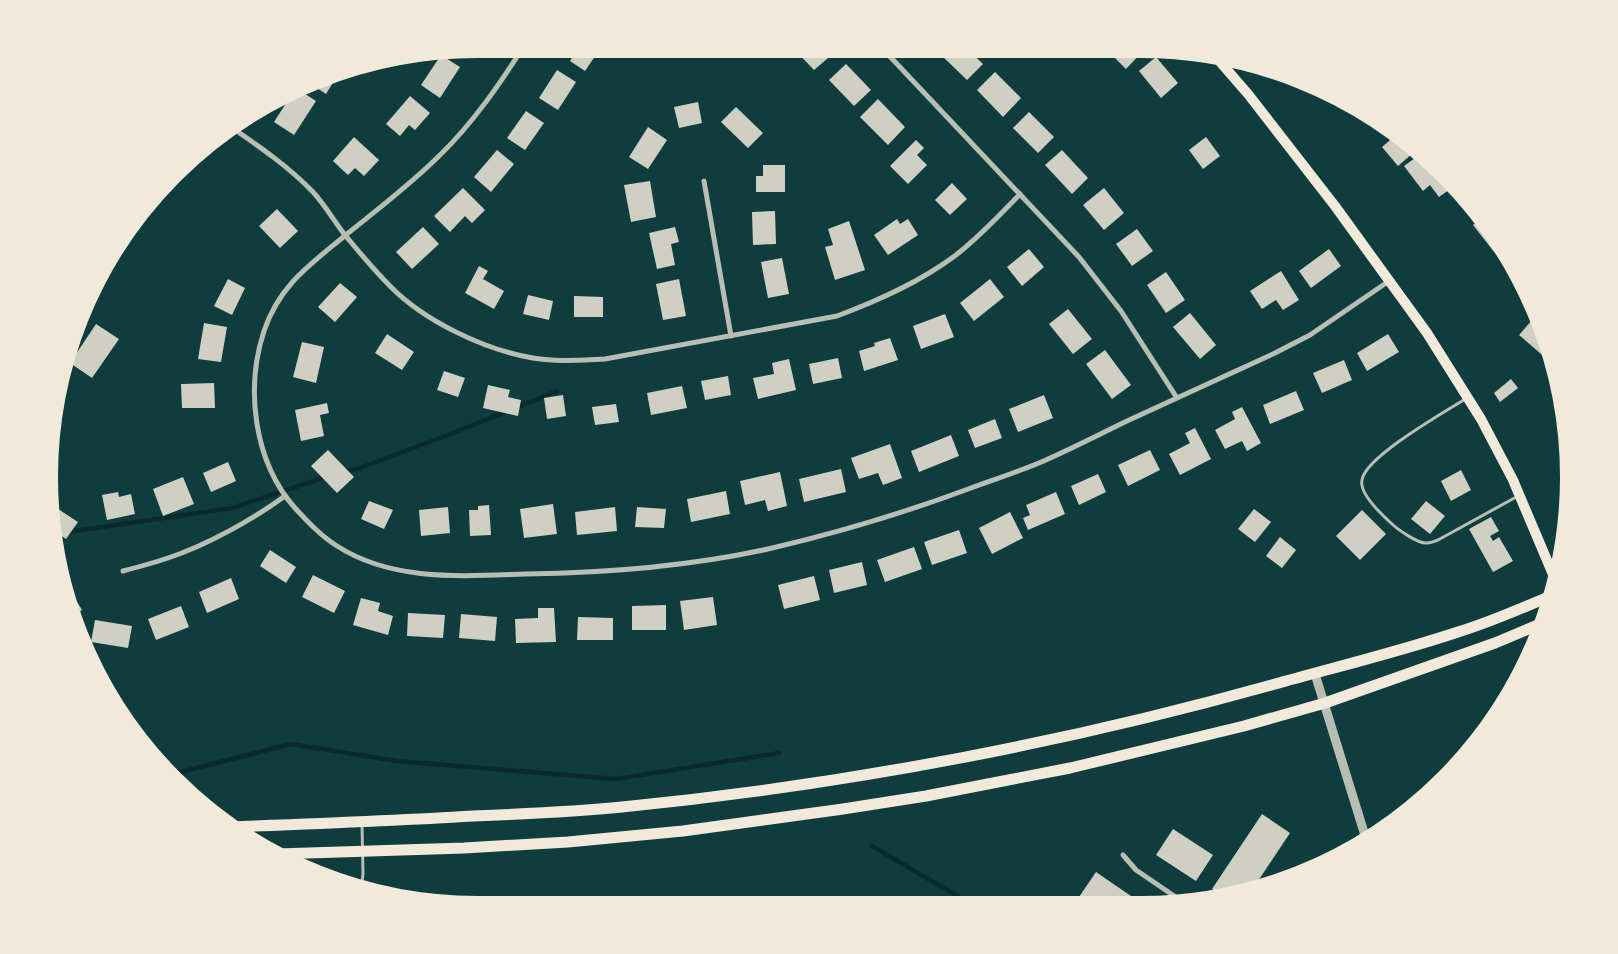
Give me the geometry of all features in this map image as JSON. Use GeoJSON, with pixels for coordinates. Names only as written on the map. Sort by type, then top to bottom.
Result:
{"type":"FeatureCollection","features":[{"type":"Feature","properties":{"kind":"main road"},"geometry":{"type":"LineString","coordinates":[[1221,63],[1248,94],[1336,206],[1427,333],[1467,397],[1513,480],[1552,574]]}},
{"type":"Feature","properties":{"kind":"main road"},"geometry":{"type":"LineString","coordinates":[[241,827],[565,812],[762,791],[880,773],[981,755],[1098,730],[1214,702],[1459,632],[1545,598]]}},
{"type":"Feature","properties":{"kind":"main road"},"geometry":{"type":"LineString","coordinates":[[288,854],[464,848],[568,842],[683,832],[926,796],[1070,768],[1244,726],[1325,703],[1495,643],[1536,626]]}},
{"type":"Feature","properties":{"kind":"street"},"geometry":{"type":"LineString","coordinates":[[518,55],[476,116],[440,155],[308,265],[288,288],[273,310],[264,333],[257,361],[254,385],[260,439],[273,476],[285,496],[321,534],[337,546],[356,557],[401,572],[470,575],[556,574],[692,562],[765,550],[896,515],[1037,464],[1275,353],[1310,335],[1390,281]]}},
{"type":"Feature","properties":{"kind":"street"},"geometry":{"type":"LineString","coordinates":[[889,55],[1079,257],[1121,311],[1178,398]]}},
{"type":"Feature","properties":{"kind":"street"},"geometry":{"type":"LineString","coordinates":[[236,131],[290,170],[315,194],[346,235],[390,287],[420,312],[457,333],[494,348],[533,358],[568,361],[605,359],[837,316],[873,303],[928,274],[957,254],[1020,194]]}},
{"type":"Feature","properties":{"kind":"street"},"geometry":{"type":"LineString","coordinates":[[704,181],[731,336]]}},
{"type":"Feature","properties":{"kind":"street"},"geometry":{"type":"LineString","coordinates":[[123,571],[170,557],[213,538],[246,521],[285,496]]}},
{"type":"Feature","properties":{"kind":"street"},"geometry":{"type":"LineString","coordinates":[[1315,674],[1365,834]]}},
{"type":"Feature","properties":{"kind":"street"},"geometry":{"type":"LineString","coordinates":[[1123,855],[1136,870],[1176,897]]}},
{"type":"Feature","properties":{"kind":"lane"},"geometry":{"type":"LineString","coordinates":[[1467,397],[1384,452],[1364,473],[1361,481],[1363,492],[1392,524],[1420,542],[1427,543],[1438,540],[1519,496]]}},
{"type":"Feature","properties":{"kind":"lane"},"geometry":{"type":"LineString","coordinates":[[362,822],[362,883]]}},
{"type":"Feature","properties":{"kind":"building"},"geometry":{"type":"Polygon","coordinates":[[[574,55],[596,55],[585,71],[570,61],[574,55]]]}},
{"type":"Feature","properties":{"kind":"building"},"geometry":{"type":"Polygon","coordinates":[[[800,55],[832,55],[814,70],[800,55]]]}},
{"type":"Feature","properties":{"kind":"building"},"geometry":{"type":"Polygon","coordinates":[[[941,55],[973,55],[983,64],[967,80],[941,55]]]}},
{"type":"Feature","properties":{"kind":"building"},"geometry":{"type":"Polygon","coordinates":[[[1112,55],[1139,55],[1126,69],[1112,55]]]}},
{"type":"Feature","properties":{"kind":"building"},"geometry":{"type":"Polygon","coordinates":[[[440,57],[444,57],[460,67],[440,98],[421,85],[440,57]]]}},
{"type":"Feature","properties":{"kind":"building"},"geometry":{"type":"Polygon","coordinates":[[[1156,57],[1178,83],[1161,98],[1139,71],[1156,57]]]}},
{"type":"Feature","properties":{"kind":"building"},"geometry":{"type":"Polygon","coordinates":[[[846,64],[871,90],[854,106],[829,80],[846,64]]]}},
{"type":"Feature","properties":{"kind":"building"},"geometry":{"type":"Polygon","coordinates":[[[557,70],[576,82],[558,110],[539,98],[557,70]]]}},
{"type":"Feature","properties":{"kind":"building"},"geometry":{"type":"Polygon","coordinates":[[[995,72],[1021,98],[1003,117],[977,90],[995,72]]]}},
{"type":"Feature","properties":{"kind":"building"},"geometry":{"type":"Polygon","coordinates":[[[335,79],[326,94],[316,87],[335,79]]]}},
{"type":"Feature","properties":{"kind":"building"},"geometry":{"type":"Polygon","coordinates":[[[303,93],[316,101],[294,135],[274,122],[290,99],[303,93]]]}},
{"type":"Feature","properties":{"kind":"building"},"geometry":{"type":"Polygon","coordinates":[[[410,96],[430,113],[415,130],[409,125],[400,136],[386,124],[410,96]]]}},
{"type":"Feature","properties":{"kind":"building"},"geometry":{"type":"Polygon","coordinates":[[[878,99],[905,127],[888,145],[860,117],[878,99]]]}},
{"type":"Feature","properties":{"kind":"building"},"geometry":{"type":"Polygon","coordinates":[[[698,102],[702,123],[679,128],[674,107],[698,102]]]}},
{"type":"Feature","properties":{"kind":"building"},"geometry":{"type":"Polygon","coordinates":[[[736,107],[763,133],[748,148],[721,122],[736,107]]]}},
{"type":"Feature","properties":{"kind":"building"},"geometry":{"type":"Polygon","coordinates":[[[526,111],[544,123],[525,150],[507,138],[526,111]]]}},
{"type":"Feature","properties":{"kind":"building"},"geometry":{"type":"Polygon","coordinates":[[[1029,112],[1054,137],[1038,153],[1013,128],[1029,112]]]}},
{"type":"Feature","properties":{"kind":"building"},"geometry":{"type":"Polygon","coordinates":[[[648,127],[667,140],[648,169],[629,157],[648,127]]]}},
{"type":"Feature","properties":{"kind":"building"},"geometry":{"type":"Polygon","coordinates":[[[354,137],[379,160],[364,176],[355,168],[348,175],[333,161],[354,137]]]}},
{"type":"Feature","properties":{"kind":"building"},"geometry":{"type":"Polygon","coordinates":[[[1206,137],[1220,156],[1203,169],[1189,150],[1206,137]]]}},
{"type":"Feature","properties":{"kind":"building"},"geometry":{"type":"Polygon","coordinates":[[[1392,138],[1412,154],[1398,166],[1382,147],[1392,138]]]}},
{"type":"Feature","properties":{"kind":"building"},"geometry":{"type":"Polygon","coordinates":[[[916,140],[924,148],[917,155],[927,165],[908,184],[890,166],[916,140]]]}},
{"type":"Feature","properties":{"kind":"building"},"geometry":{"type":"Polygon","coordinates":[[[497,150],[514,164],[491,192],[474,177],[497,150]]]}},
{"type":"Feature","properties":{"kind":"building"},"geometry":{"type":"Polygon","coordinates":[[[1062,150],[1088,178],[1072,194],[1045,165],[1062,150]]]}},
{"type":"Feature","properties":{"kind":"building"},"geometry":{"type":"Polygon","coordinates":[[[1416,157],[1449,190],[1439,197],[1430,185],[1423,191],[1404,166],[1416,157]]]}},
{"type":"Feature","properties":{"kind":"building"},"geometry":{"type":"Polygon","coordinates":[[[763,165],[785,165],[785,192],[756,192],[756,176],[763,176],[763,165]]]}},
{"type":"Feature","properties":{"kind":"building"},"geometry":{"type":"Polygon","coordinates":[[[650,181],[656,217],[631,222],[624,185],[650,181]]]}},
{"type":"Feature","properties":{"kind":"building"},"geometry":{"type":"Polygon","coordinates":[[[952,183],[967,199],[950,215],[935,200],[952,183]]]}},
{"type":"Feature","properties":{"kind":"building"},"geometry":{"type":"Polygon","coordinates":[[[463,188],[485,210],[472,223],[465,216],[450,232],[434,216],[463,188]]]}},
{"type":"Feature","properties":{"kind":"building"},"geometry":{"type":"Polygon","coordinates":[[[1104,188],[1124,213],[1104,230],[1083,205],[1104,188]]]}},
{"type":"Feature","properties":{"kind":"building"},"geometry":{"type":"Polygon","coordinates":[[[277,209],[298,231],[280,248],[259,226],[277,209]]]}},
{"type":"Feature","properties":{"kind":"building"},"geometry":{"type":"Polygon","coordinates":[[[775,211],[776,244],[753,245],[752,212],[775,211]]]}},
{"type":"Feature","properties":{"kind":"building"},"geometry":{"type":"Polygon","coordinates":[[[897,219],[900,224],[908,219],[918,235],[888,255],[874,235],[897,219]]]}},
{"type":"Feature","properties":{"kind":"building"},"geometry":{"type":"Polygon","coordinates":[[[849,221],[865,270],[835,280],[825,247],[833,245],[828,229],[849,221]]]}},
{"type":"Feature","properties":{"kind":"building"},"geometry":{"type":"Polygon","coordinates":[[[1477,222],[1500,256],[1498,257],[1473,225],[1477,222]]]}},
{"type":"Feature","properties":{"kind":"building"},"geometry":{"type":"Polygon","coordinates":[[[423,227],[439,244],[412,269],[396,252],[423,227]]]}},
{"type":"Feature","properties":{"kind":"building"},"geometry":{"type":"Polygon","coordinates":[[[675,227],[679,242],[671,244],[675,265],[657,269],[649,233],[675,227]]]}},
{"type":"Feature","properties":{"kind":"building"},"geometry":{"type":"Polygon","coordinates":[[[1137,229],[1153,251],[1132,266],[1116,244],[1137,229]]]}},
{"type":"Feature","properties":{"kind":"building"},"geometry":{"type":"Polygon","coordinates":[[[1029,249],[1044,267],[1022,286],[1007,267],[1029,249]]]}},
{"type":"Feature","properties":{"kind":"building"},"geometry":{"type":"Polygon","coordinates":[[[1329,249],[1341,266],[1311,288],[1299,271],[1329,249]]]}},
{"type":"Feature","properties":{"kind":"building"},"geometry":{"type":"Polygon","coordinates":[[[782,258],[789,294],[768,298],[761,262],[782,258]]]}},
{"type":"Feature","properties":{"kind":"building"},"geometry":{"type":"Polygon","coordinates":[[[479,266],[488,271],[483,279],[504,291],[494,309],[465,293],[479,266]]]}},
{"type":"Feature","properties":{"kind":"building"},"geometry":{"type":"Polygon","coordinates":[[[1281,271],[1299,300],[1283,310],[1276,300],[1262,309],[1250,291],[1281,271]]]}},
{"type":"Feature","properties":{"kind":"building"},"geometry":{"type":"Polygon","coordinates":[[[1166,272],[1185,300],[1166,313],[1147,285],[1166,272]]]}},
{"type":"Feature","properties":{"kind":"building"},"geometry":{"type":"Polygon","coordinates":[[[228,279],[245,288],[232,315],[214,306],[228,279]]]}},
{"type":"Feature","properties":{"kind":"building"},"geometry":{"type":"Polygon","coordinates":[[[679,279],[686,316],[663,320],[656,284],[679,279]]]}},
{"type":"Feature","properties":{"kind":"building"},"geometry":{"type":"Polygon","coordinates":[[[990,279],[1004,297],[974,321],[960,303],[990,279]]]}},
{"type":"Feature","properties":{"kind":"building"},"geometry":{"type":"Polygon","coordinates":[[[340,283],[357,297],[335,322],[318,307],[340,283]]]}},
{"type":"Feature","properties":{"kind":"building"},"geometry":{"type":"Polygon","coordinates":[[[528,295],[553,301],[549,320],[523,314],[528,295]]]}},
{"type":"Feature","properties":{"kind":"building"},"geometry":{"type":"Polygon","coordinates":[[[574,296],[603,297],[603,317],[574,317],[574,296]]]}},
{"type":"Feature","properties":{"kind":"building"},"geometry":{"type":"Polygon","coordinates":[[[1068,309],[1092,339],[1073,354],[1049,324],[1068,309]]]}},
{"type":"Feature","properties":{"kind":"building"},"geometry":{"type":"Polygon","coordinates":[[[1190,313],[1216,345],[1200,359],[1173,327],[1190,313]]]}},
{"type":"Feature","properties":{"kind":"building"},"geometry":{"type":"Polygon","coordinates":[[[945,314],[954,337],[921,349],[913,326],[945,314]]]}},
{"type":"Feature","properties":{"kind":"building"},"geometry":{"type":"Polygon","coordinates":[[[1532,320],[1546,359],[1519,335],[1532,320]]]}},
{"type":"Feature","properties":{"kind":"building"},"geometry":{"type":"Polygon","coordinates":[[[204,323],[227,327],[221,362],[198,359],[204,323]]]}},
{"type":"Feature","properties":{"kind":"building"},"geometry":{"type":"Polygon","coordinates":[[[96,324],[119,339],[92,378],[70,363],[96,324]]]}},
{"type":"Feature","properties":{"kind":"building"},"geometry":{"type":"Polygon","coordinates":[[[387,334],[414,352],[402,370],[375,353],[387,334]]]}},
{"type":"Feature","properties":{"kind":"building"},"geometry":{"type":"Polygon","coordinates":[[[1388,334],[1399,352],[1367,371],[1357,353],[1388,334]]]}},
{"type":"Feature","properties":{"kind":"building"},"geometry":{"type":"Polygon","coordinates":[[[890,338],[898,360],[864,371],[859,351],[875,346],[874,343],[890,338]]]}},
{"type":"Feature","properties":{"kind":"building"},"geometry":{"type":"Polygon","coordinates":[[[302,342],[324,347],[316,383],[293,377],[302,342]]]}},
{"type":"Feature","properties":{"kind":"building"},"geometry":{"type":"Polygon","coordinates":[[[1105,350],[1131,385],[1112,399],[1086,364],[1105,350]]]}},
{"type":"Feature","properties":{"kind":"building"},"geometry":{"type":"Polygon","coordinates":[[[838,358],[842,378],[813,384],[809,364],[838,358]]]}},
{"type":"Feature","properties":{"kind":"building"},"geometry":{"type":"Polygon","coordinates":[[[789,359],[796,390],[758,399],[753,378],[774,374],[772,363],[789,359]]]}},
{"type":"Feature","properties":{"kind":"building"},"geometry":{"type":"Polygon","coordinates":[[[1344,360],[1352,380],[1322,393],[1313,373],[1344,360]]]}},
{"type":"Feature","properties":{"kind":"building"},"geometry":{"type":"Polygon","coordinates":[[[444,371],[465,378],[458,397],[437,390],[444,371]]]}},
{"type":"Feature","properties":{"kind":"building"},"geometry":{"type":"Polygon","coordinates":[[[728,376],[731,395],[705,400],[701,381],[728,376]]]}},
{"type":"Feature","properties":{"kind":"building"},"geometry":{"type":"Polygon","coordinates":[[[1511,379],[1518,388],[1500,402],[1494,393],[1511,379]]]}},
{"type":"Feature","properties":{"kind":"building"},"geometry":{"type":"Polygon","coordinates":[[[214,383],[215,408],[182,408],[181,384],[214,383]]]}},
{"type":"Feature","properties":{"kind":"building"},"geometry":{"type":"Polygon","coordinates":[[[488,385],[510,390],[508,397],[521,400],[518,416],[483,408],[488,385]]]}},
{"type":"Feature","properties":{"kind":"building"},"geometry":{"type":"Polygon","coordinates":[[[682,386],[687,408],[651,415],[647,393],[682,386]]]}},
{"type":"Feature","properties":{"kind":"building"},"geometry":{"type":"Polygon","coordinates":[[[1296,391],[1304,410],[1270,424],[1263,405],[1296,391]]]}},
{"type":"Feature","properties":{"kind":"building"},"geometry":{"type":"Polygon","coordinates":[[[563,395],[566,416],[547,419],[544,398],[563,395]]]}},
{"type":"Feature","properties":{"kind":"building"},"geometry":{"type":"Polygon","coordinates":[[[1044,395],[1053,418],[1018,432],[1009,409],[1044,395]]]}},
{"type":"Feature","properties":{"kind":"building"},"geometry":{"type":"Polygon","coordinates":[[[327,403],[329,413],[320,415],[324,436],[301,441],[295,410],[327,403]]]}},
{"type":"Feature","properties":{"kind":"building"},"geometry":{"type":"Polygon","coordinates":[[[616,404],[619,422],[595,425],[592,407],[616,404]]]}},
{"type":"Feature","properties":{"kind":"building"},"geometry":{"type":"Polygon","coordinates":[[[1242,407],[1261,443],[1247,451],[1242,441],[1225,449],[1215,430],[1235,419],[1232,412],[1242,407]]]}},
{"type":"Feature","properties":{"kind":"building"},"geometry":{"type":"Polygon","coordinates":[[[995,419],[1002,438],[975,448],[968,430],[995,419]]]}},
{"type":"Feature","properties":{"kind":"building"},"geometry":{"type":"Polygon","coordinates":[[[1195,428],[1211,459],[1180,475],[1169,454],[1190,443],[1185,433],[1195,428]]]}},
{"type":"Feature","properties":{"kind":"building"},"geometry":{"type":"Polygon","coordinates":[[[951,435],[959,456],[919,472],[911,451],[951,435]]]}},
{"type":"Feature","properties":{"kind":"building"},"geometry":{"type":"Polygon","coordinates":[[[890,444],[902,478],[883,485],[878,473],[859,479],[851,458],[890,444]]]}},
{"type":"Feature","properties":{"kind":"building"},"geometry":{"type":"Polygon","coordinates":[[[328,450],[354,477],[337,493],[311,466],[328,450]]]}},
{"type":"Feature","properties":{"kind":"building"},"geometry":{"type":"Polygon","coordinates":[[[1150,450],[1160,470],[1128,486],[1118,465],[1150,450]]]}},
{"type":"Feature","properties":{"kind":"building"},"geometry":{"type":"Polygon","coordinates":[[[228,462],[236,481],[211,492],[203,473],[228,462]]]}},
{"type":"Feature","properties":{"kind":"building"},"geometry":{"type":"Polygon","coordinates":[[[841,469],[846,492],[804,502],[799,479],[841,469]]]}},
{"type":"Feature","properties":{"kind":"building"},"geometry":{"type":"Polygon","coordinates":[[[1461,470],[1471,490],[1451,501],[1441,481],[1461,470]]]}},
{"type":"Feature","properties":{"kind":"building"},"geometry":{"type":"Polygon","coordinates":[[[780,472],[787,506],[768,511],[765,500],[745,505],[740,481],[780,472]]]}},
{"type":"Feature","properties":{"kind":"building"},"geometry":{"type":"Polygon","coordinates":[[[1098,474],[1106,492],[1079,505],[1071,486],[1098,474]]]}},
{"type":"Feature","properties":{"kind":"building"},"geometry":{"type":"Polygon","coordinates":[[[183,477],[194,504],[163,516],[153,489],[183,477]]]}},
{"type":"Feature","properties":{"kind":"building"},"geometry":{"type":"Polygon","coordinates":[[[726,491],[730,514],[691,522],[687,499],[726,491]]]}},
{"type":"Feature","properties":{"kind":"building"},"geometry":{"type":"Polygon","coordinates":[[[118,492],[119,497],[131,494],[135,514],[107,520],[102,495],[118,492]]]}},
{"type":"Feature","properties":{"kind":"building"},"geometry":{"type":"Polygon","coordinates":[[[1056,492],[1065,514],[1028,530],[1023,518],[1030,515],[1026,505],[1056,492]]]}},
{"type":"Feature","properties":{"kind":"building"},"geometry":{"type":"Polygon","coordinates":[[[369,501],[393,510],[384,529],[361,519],[369,501]]]}},
{"type":"Feature","properties":{"kind":"building"},"geometry":{"type":"Polygon","coordinates":[[[1426,501],[1445,516],[1430,534],[1411,519],[1426,501]]]}},
{"type":"Feature","properties":{"kind":"building"},"geometry":{"type":"Polygon","coordinates":[[[553,504],[557,534],[524,538],[520,509],[553,504]]]}},
{"type":"Feature","properties":{"kind":"building"},"geometry":{"type":"Polygon","coordinates":[[[489,505],[491,535],[470,536],[469,510],[478,510],[478,506],[489,505]]]}},
{"type":"Feature","properties":{"kind":"building"},"geometry":{"type":"Polygon","coordinates":[[[448,507],[450,533],[421,536],[419,510],[448,507]]]}},
{"type":"Feature","properties":{"kind":"building"},"geometry":{"type":"Polygon","coordinates":[[[615,507],[617,531],[577,535],[575,512],[615,507]]]}},
{"type":"Feature","properties":{"kind":"building"},"geometry":{"type":"Polygon","coordinates":[[[637,507],[666,509],[664,528],[635,527],[637,507]]]}},
{"type":"Feature","properties":{"kind":"building"},"geometry":{"type":"Polygon","coordinates":[[[56,508],[78,522],[66,539],[59,534],[56,508]]]}},
{"type":"Feature","properties":{"kind":"building"},"geometry":{"type":"Polygon","coordinates":[[[1254,509],[1271,522],[1255,542],[1238,529],[1254,509]]]}},
{"type":"Feature","properties":{"kind":"building"},"geometry":{"type":"Polygon","coordinates":[[[1362,510],[1386,534],[1360,560],[1336,536],[1362,510]]]}},
{"type":"Feature","properties":{"kind":"building"},"geometry":{"type":"Polygon","coordinates":[[[1010,512],[1023,538],[992,554],[979,528],[1010,512]]]}},
{"type":"Feature","properties":{"kind":"building"},"geometry":{"type":"Polygon","coordinates":[[[1491,517],[1499,531],[1490,536],[1493,541],[1499,537],[1513,561],[1493,572],[1469,529],[1491,517]]]}},
{"type":"Feature","properties":{"kind":"building"},"geometry":{"type":"Polygon","coordinates":[[[959,530],[967,553],[932,565],[924,542],[959,530]]]}},
{"type":"Feature","properties":{"kind":"building"},"geometry":{"type":"Polygon","coordinates":[[[1280,537],[1296,550],[1282,568],[1266,556],[1280,537]]]}},
{"type":"Feature","properties":{"kind":"building"},"geometry":{"type":"Polygon","coordinates":[[[914,547],[922,569],[885,582],[877,560],[914,547]]]}},
{"type":"Feature","properties":{"kind":"building"},"geometry":{"type":"Polygon","coordinates":[[[270,550],[296,567],[286,583],[260,566],[270,550]]]}},
{"type":"Feature","properties":{"kind":"building"},"geometry":{"type":"Polygon","coordinates":[[[862,562],[867,585],[834,593],[829,570],[862,562]]]}},
{"type":"Feature","properties":{"kind":"building"},"geometry":{"type":"Polygon","coordinates":[[[313,575],[345,591],[334,613],[302,597],[313,575]]]}},
{"type":"Feature","properties":{"kind":"building"},"geometry":{"type":"Polygon","coordinates":[[[814,576],[820,600],[784,609],[778,585],[814,576]]]}},
{"type":"Feature","properties":{"kind":"building"},"geometry":{"type":"Polygon","coordinates":[[[231,578],[239,599],[207,613],[199,592],[231,578]]]}},
{"type":"Feature","properties":{"kind":"building"},"geometry":{"type":"Polygon","coordinates":[[[70,591],[82,610],[77,613],[70,591]]]}},
{"type":"Feature","properties":{"kind":"building"},"geometry":{"type":"Polygon","coordinates":[[[713,597],[717,625],[684,630],[680,601],[713,597]]]}},
{"type":"Feature","properties":{"kind":"building"},"geometry":{"type":"Polygon","coordinates":[[[361,598],[380,603],[378,611],[393,616],[388,635],[353,625],[361,598]]]}},
{"type":"Feature","properties":{"kind":"building"},"geometry":{"type":"Polygon","coordinates":[[[666,605],[666,630],[632,630],[632,606],[666,605]]]}},
{"type":"Feature","properties":{"kind":"building"},"geometry":{"type":"Polygon","coordinates":[[[181,606],[189,627],[156,640],[148,619],[181,606]]]}},
{"type":"Feature","properties":{"kind":"building"},"geometry":{"type":"Polygon","coordinates":[[[538,608],[554,608],[556,642],[516,643],[515,619],[538,618],[538,608]]]}},
{"type":"Feature","properties":{"kind":"building"},"geometry":{"type":"Polygon","coordinates":[[[408,613],[445,615],[443,638],[407,636],[408,613]]]}},
{"type":"Feature","properties":{"kind":"building"},"geometry":{"type":"Polygon","coordinates":[[[461,614],[497,617],[495,641],[459,638],[461,614]]]}},
{"type":"Feature","properties":{"kind":"building"},"geometry":{"type":"Polygon","coordinates":[[[578,617],[613,618],[613,640],[577,640],[578,617]]]}},
{"type":"Feature","properties":{"kind":"building"},"geometry":{"type":"Polygon","coordinates":[[[95,620],[132,626],[128,648],[91,642],[95,620]]]}},
{"type":"Feature","properties":{"kind":"building"},"geometry":{"type":"Polygon","coordinates":[[[1262,814],[1290,833],[1257,883],[1217,892],[1212,889],[1262,814]]]}},
{"type":"Feature","properties":{"kind":"building"},"geometry":{"type":"Polygon","coordinates":[[[1173,829],[1213,855],[1196,881],[1156,855],[1173,829]]]}},
{"type":"Feature","properties":{"kind":"building"},"geometry":{"type":"Polygon","coordinates":[[[1096,872],[1135,899],[1078,899],[1096,872]]]}},
{"type":"Feature","properties":{"kind":"waterway"},"geometry":{"type":"LineString","coordinates":[[343,472],[360,468],[453,433],[557,391]]}},
{"type":"Feature","properties":{"kind":"waterway"},"geometry":{"type":"LineString","coordinates":[[59,533],[232,508],[329,476]]}},
{"type":"Feature","properties":{"kind":"waterway"},"geometry":{"type":"LineString","coordinates":[[177,773],[291,744],[397,761],[616,779],[779,753]]}},
{"type":"Feature","properties":{"kind":"waterway"},"geometry":{"type":"LineString","coordinates":[[872,846],[962,899]]}}]}
